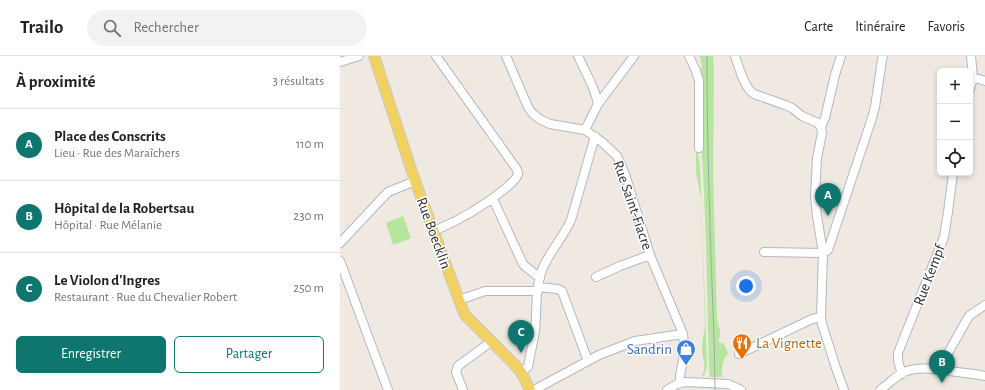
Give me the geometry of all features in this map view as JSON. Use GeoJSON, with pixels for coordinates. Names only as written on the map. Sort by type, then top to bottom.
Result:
{"type":"FeatureCollection","features":[{"type":"Feature","properties":{"kind":"main road","name":"Rue Boecklin"},"geometry":{"type":"LineString","coordinates":[[374,56],[416,181],[465,315],[514,364],[530,390]]}},
{"type":"Feature","properties":{"kind":"street"},"geometry":{"type":"LineString","coordinates":[[340,62],[359,56]]}},
{"type":"Feature","properties":{"kind":"street"},"geometry":{"type":"LineString","coordinates":[[434,231],[475,210],[493,198],[516,178],[518,172],[436,56]]}},
{"type":"Feature","properties":{"kind":"street","name":"Rue Saint-Fiacre"},"geometry":{"type":"LineString","coordinates":[[506,56],[528,107],[533,114],[550,124],[585,130],[595,136],[614,152],[622,165],[650,255],[683,334],[684,358],[679,376],[680,383]]}},
{"type":"Feature","properties":{"kind":"street"},"geometry":{"type":"LineString","coordinates":[[578,56],[597,97],[598,104]]}},
{"type":"Feature","properties":{"kind":"street"},"geometry":{"type":"LineString","coordinates":[[585,130],[598,104],[634,56]]}},
{"type":"Feature","properties":{"kind":"street"},"geometry":{"type":"LineString","coordinates":[[689,56],[699,81],[699,148]]}},
{"type":"Feature","properties":{"kind":"street"},"geometry":{"type":"LineString","coordinates":[[735,56],[750,92],[792,108],[802,116],[818,123],[821,126]]}},
{"type":"Feature","properties":{"kind":"street"},"geometry":{"type":"LineString","coordinates":[[841,56],[825,118],[821,126],[822,134],[816,158],[815,196],[822,253],[822,324],[844,390]]}},
{"type":"Feature","properties":{"kind":"street"},"geometry":{"type":"LineString","coordinates":[[764,252],[822,253],[828,250],[872,118],[883,56]]}},
{"type":"Feature","properties":{"kind":"street"},"geometry":{"type":"LineString","coordinates":[[971,56],[972,68]]}},
{"type":"Feature","properties":{"kind":"street"},"geometry":{"type":"LineString","coordinates":[[973,77],[985,81]]}},
{"type":"Feature","properties":{"kind":"street"},"geometry":{"type":"LineString","coordinates":[[520,372],[528,367],[535,332],[540,278],[545,264],[571,220],[595,136]]}},
{"type":"Feature","properties":{"kind":"street","name":"Rue Kempf"},"geometry":{"type":"LineString","coordinates":[[902,374],[898,361],[898,352],[944,237],[953,176]]}},
{"type":"Feature","properties":{"kind":"street"},"geometry":{"type":"LineString","coordinates":[[340,243],[388,192],[416,181]]}},
{"type":"Feature","properties":{"kind":"street"},"geometry":{"type":"LineString","coordinates":[[493,198],[523,264],[540,278]]}},
{"type":"Feature","properties":{"kind":"street"},"geometry":{"type":"LineString","coordinates":[[596,277],[650,255]]}},
{"type":"Feature","properties":{"kind":"street"},"geometry":{"type":"LineString","coordinates":[[340,261],[388,390]]}},
{"type":"Feature","properties":{"kind":"street"},"geometry":{"type":"LineString","coordinates":[[459,300],[485,290],[557,289],[562,292],[588,361]]}},
{"type":"Feature","properties":{"kind":"street"},"geometry":{"type":"LineString","coordinates":[[942,370],[948,353],[968,316],[985,305]]}},
{"type":"Feature","properties":{"kind":"street"},"geometry":{"type":"LineString","coordinates":[[739,354],[812,319],[821,317]]}},
{"type":"Feature","properties":{"kind":"street"},"geometry":{"type":"LineString","coordinates":[[534,390],[599,355],[635,341],[683,334]]}},
{"type":"Feature","properties":{"kind":"street"},"geometry":{"type":"LineString","coordinates":[[463,390],[456,372],[458,366],[492,341]]}},
{"type":"Feature","properties":{"kind":"street"},"geometry":{"type":"LineString","coordinates":[[880,390],[902,374],[910,370],[917,369],[942,370],[985,376]]}},
{"type":"Feature","properties":{"kind":"street"},"geometry":{"type":"LineString","coordinates":[[667,390],[680,383],[723,383],[741,390]]}},
{"type":"Feature","properties":{"kind":"green space"},"geometry":{"type":"Polygon","coordinates":[[[700,56],[713,56],[714,69],[713,171],[717,319],[720,328],[720,337],[718,342],[724,344],[728,353],[723,361],[721,377],[710,377],[709,367],[706,242],[701,148],[702,75],[700,71],[702,67],[700,56]]]}},
{"type":"Feature","properties":{"kind":"green space"},"geometry":{"type":"Polygon","coordinates":[[[696,144],[700,164],[707,366],[704,376],[702,376],[704,366],[702,350],[705,327],[701,199],[696,172],[696,144]]]}},
{"type":"Feature","properties":{"kind":"green space"},"geometry":{"type":"Polygon","coordinates":[[[403,216],[411,238],[393,245],[386,223],[403,216]]]}},
{"type":"Feature","properties":{"kind":"tram line"},"geometry":{"type":"LineString","coordinates":[[707,56],[708,160],[715,390]]}},
{"type":"Feature","properties":{"kind":"place","name":"Place des Conscrits"},"geometry":{"type":"Point","coordinates":[828,216]}},
{"type":"Feature","properties":{"kind":"place","name":"Le Violon d'Ingres"},"geometry":{"type":"Point","coordinates":[521,353]}},
{"type":"Feature","properties":{"kind":"place","name":"La Vignette"},"geometry":{"type":"Point","coordinates":[742,360]}},
{"type":"Feature","properties":{"kind":"place","name":"Sandrin"},"geometry":{"type":"Point","coordinates":[686,366]}},
{"type":"Feature","properties":{"kind":"place","name":"Hôpital de la Robertsau"},"geometry":{"type":"Point","coordinates":[942,383]}}]}
